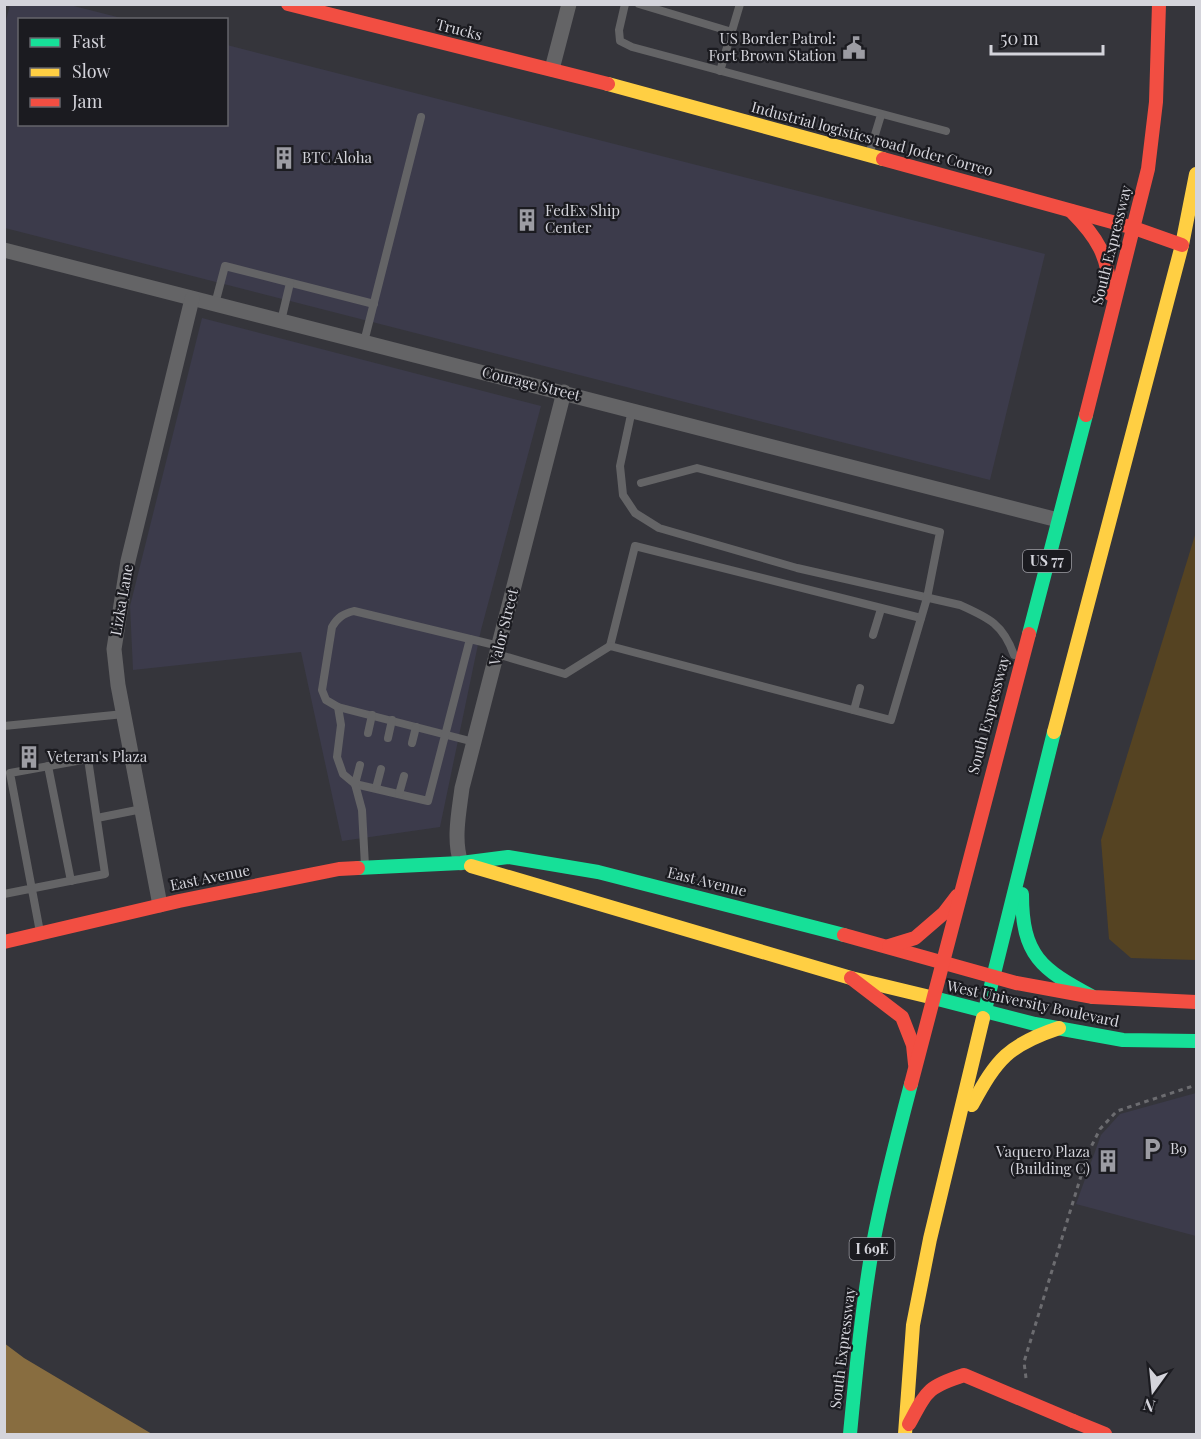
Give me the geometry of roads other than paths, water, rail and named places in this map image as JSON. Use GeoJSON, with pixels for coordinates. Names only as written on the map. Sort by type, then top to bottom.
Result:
{"type":"FeatureCollection","features":[{"type":"Feature","properties":{"kind":"main road","name":"Trucks"},"geometry":{"type":"LineString","coordinates":[[288,4],[552,69]]}},
{"type":"Feature","properties":{"kind":"main road","name":"South Expressway"},"geometry":{"type":"LineString","coordinates":[[850,1434],[859,1340],[873,1244],[891,1161],[1110,323],[1148,169],[1156,102],[1159,4]]}},
{"type":"Feature","properties":{"kind":"main road","name":"Industrial logistics road Joder Correo"},"geometry":{"type":"LineString","coordinates":[[552,69],[1070,210],[1134,228],[1182,245]]}},
{"type":"Feature","properties":{"kind":"main road"},"geometry":{"type":"LineString","coordinates":[[905,1433],[913,1325],[930,1239],[1025,846],[1182,245],[1197,174]]}},
{"type":"Feature","properties":{"kind":"main road"},"geometry":{"type":"LineString","coordinates":[[1070,210],[1089,228],[1104,251],[1111,280],[1110,323]]}},
{"type":"Feature","properties":{"kind":"main road"},"geometry":{"type":"LineString","coordinates":[[1182,245],[1197,233]]}},
{"type":"Feature","properties":{"kind":"main road"},"geometry":{"type":"LineString","coordinates":[[1025,846],[1023,924],[1031,951],[1041,965],[1060,980],[1093,997]]}},
{"type":"Feature","properties":{"kind":"main road","name":"East Avenue"},"geometry":{"type":"LineString","coordinates":[[4,942],[160,905],[339,869],[461,863],[508,857],[598,872],[889,946],[942,962]]}},
{"type":"Feature","properties":{"kind":"main road","name":"East Avenue"},"geometry":{"type":"LineString","coordinates":[[461,863],[851,978],[934,999]]}},
{"type":"Feature","properties":{"kind":"main road"},"geometry":{"type":"LineString","coordinates":[[889,946],[915,938],[945,913],[960,893]]}},
{"type":"Feature","properties":{"kind":"main road","name":"West University Boulevard"},"geometry":{"type":"LineString","coordinates":[[942,962],[993,977],[1093,997],[1197,1002]]}},
{"type":"Feature","properties":{"kind":"main road"},"geometry":{"type":"LineString","coordinates":[[851,978],[902,1017],[913,1045],[916,1068]]}},
{"type":"Feature","properties":{"kind":"main road","name":"West University Boulevard"},"geometry":{"type":"LineString","coordinates":[[934,999],[986,1010],[1035,1024],[1123,1040],[1197,1041]]}},
{"type":"Feature","properties":{"kind":"main road"},"geometry":{"type":"LineString","coordinates":[[955,1138],[996,1062],[1012,1047],[1034,1035],[1059,1028]]}},
{"type":"Feature","properties":{"kind":"main road"},"geometry":{"type":"LineString","coordinates":[[905,1433],[926,1394],[942,1382],[964,1375],[1029,1402],[1076,1428],[1105,1434]]}},
{"type":"Feature","properties":{"kind":"street"},"geometry":{"type":"LineString","coordinates":[[552,69],[569,4]]}},
{"type":"Feature","properties":{"kind":"street","name":"Courage Street"},"geometry":{"type":"LineString","coordinates":[[4,250],[1058,520]]}},
{"type":"Feature","properties":{"kind":"street","name":"Lizka Lane"},"geometry":{"type":"LineString","coordinates":[[160,905],[114,648],[128,561],[192,299]]}},
{"type":"Feature","properties":{"kind":"street","name":"Valor Street"},"geometry":{"type":"LineString","coordinates":[[461,863],[458,856],[459,812],[474,742],[564,392]]}},
{"type":"Feature","properties":{"kind":"lane"},"geometry":{"type":"LineString","coordinates":[[625,4],[619,30],[620,41],[632,47],[946,131]]}},
{"type":"Feature","properties":{"kind":"lane"},"geometry":{"type":"LineString","coordinates":[[639,4],[732,32]]}},
{"type":"Feature","properties":{"kind":"lane"},"geometry":{"type":"LineString","coordinates":[[720,71],[740,4]]}},
{"type":"Feature","properties":{"kind":"lane"},"geometry":{"type":"LineString","coordinates":[[869,155],[880,115]]}},
{"type":"Feature","properties":{"kind":"lane"},"geometry":{"type":"LineString","coordinates":[[364,342],[421,117]]}},
{"type":"Feature","properties":{"kind":"lane"},"geometry":{"type":"LineString","coordinates":[[215,304],[225,266],[374,304]]}},
{"type":"Feature","properties":{"kind":"lane"},"geometry":{"type":"LineString","coordinates":[[281,321],[290,283]]}},
{"type":"Feature","properties":{"kind":"lane"},"geometry":{"type":"LineString","coordinates":[[632,410],[620,466],[623,495],[635,513],[659,528],[770,561],[960,605],[983,616],[1002,630],[1019,668]]}},
{"type":"Feature","properties":{"kind":"lane"},"geometry":{"type":"LineString","coordinates":[[610,646],[891,720],[927,598],[940,532],[697,468],[641,483]]}},
{"type":"Feature","properties":{"kind":"lane"},"geometry":{"type":"LineString","coordinates":[[474,742],[338,707],[327,700],[322,690],[332,627],[336,619],[354,610],[470,639],[565,674],[610,646],[635,546],[921,618]]}},
{"type":"Feature","properties":{"kind":"lane"},"geometry":{"type":"LineString","coordinates":[[873,635],[881,609]]}},
{"type":"Feature","properties":{"kind":"lane"},"geometry":{"type":"LineString","coordinates":[[338,707],[341,725],[337,757],[343,774],[356,784],[428,801],[470,639]]}},
{"type":"Feature","properties":{"kind":"lane"},"geometry":{"type":"LineString","coordinates":[[854,710],[860,688]]}},
{"type":"Feature","properties":{"kind":"lane"},"geometry":{"type":"LineString","coordinates":[[4,726],[124,714]]}},
{"type":"Feature","properties":{"kind":"lane"},"geometry":{"type":"LineString","coordinates":[[368,733],[372,715]]}},
{"type":"Feature","properties":{"kind":"lane"},"geometry":{"type":"LineString","coordinates":[[388,738],[392,720]]}},
{"type":"Feature","properties":{"kind":"lane"},"geometry":{"type":"LineString","coordinates":[[412,743],[416,727]]}},
{"type":"Feature","properties":{"kind":"lane"},"geometry":{"type":"LineString","coordinates":[[4,894],[32,889],[105,874],[88,759],[10,773],[32,889],[41,933]]}},
{"type":"Feature","properties":{"kind":"lane"},"geometry":{"type":"LineString","coordinates":[[360,765],[356,784],[362,810],[366,868]]}},
{"type":"Feature","properties":{"kind":"lane"},"geometry":{"type":"LineString","coordinates":[[48,766],[71,881]]}},
{"type":"Feature","properties":{"kind":"lane"},"geometry":{"type":"LineString","coordinates":[[376,788],[381,770]]}},
{"type":"Feature","properties":{"kind":"lane"},"geometry":{"type":"LineString","coordinates":[[399,794],[404,776]]}},
{"type":"Feature","properties":{"kind":"lane"},"geometry":{"type":"LineString","coordinates":[[97,818],[142,809]]}},
{"type":"Feature","properties":{"kind":"place","name":"US Border Patrol: Fort Brown Station"},"geometry":{"type":"Point","coordinates":[854,48]}},
{"type":"Feature","properties":{"kind":"place","name":"BTC Aloha"},"geometry":{"type":"Point","coordinates":[284,158]}},
{"type":"Feature","properties":{"kind":"place","name":"FedEx Ship Center"},"geometry":{"type":"Point","coordinates":[527,220]}},
{"type":"Feature","properties":{"kind":"place","name":"Veteran's Plaza"},"geometry":{"type":"Point","coordinates":[29,757]}},
{"type":"Feature","properties":{"kind":"place","name":"B9"},"geometry":{"type":"Point","coordinates":[1152,1149]}},
{"type":"Feature","properties":{"kind":"place","name":"Vaquero Plaza (Building C)"},"geometry":{"type":"Point","coordinates":[1108,1161]}}]}
